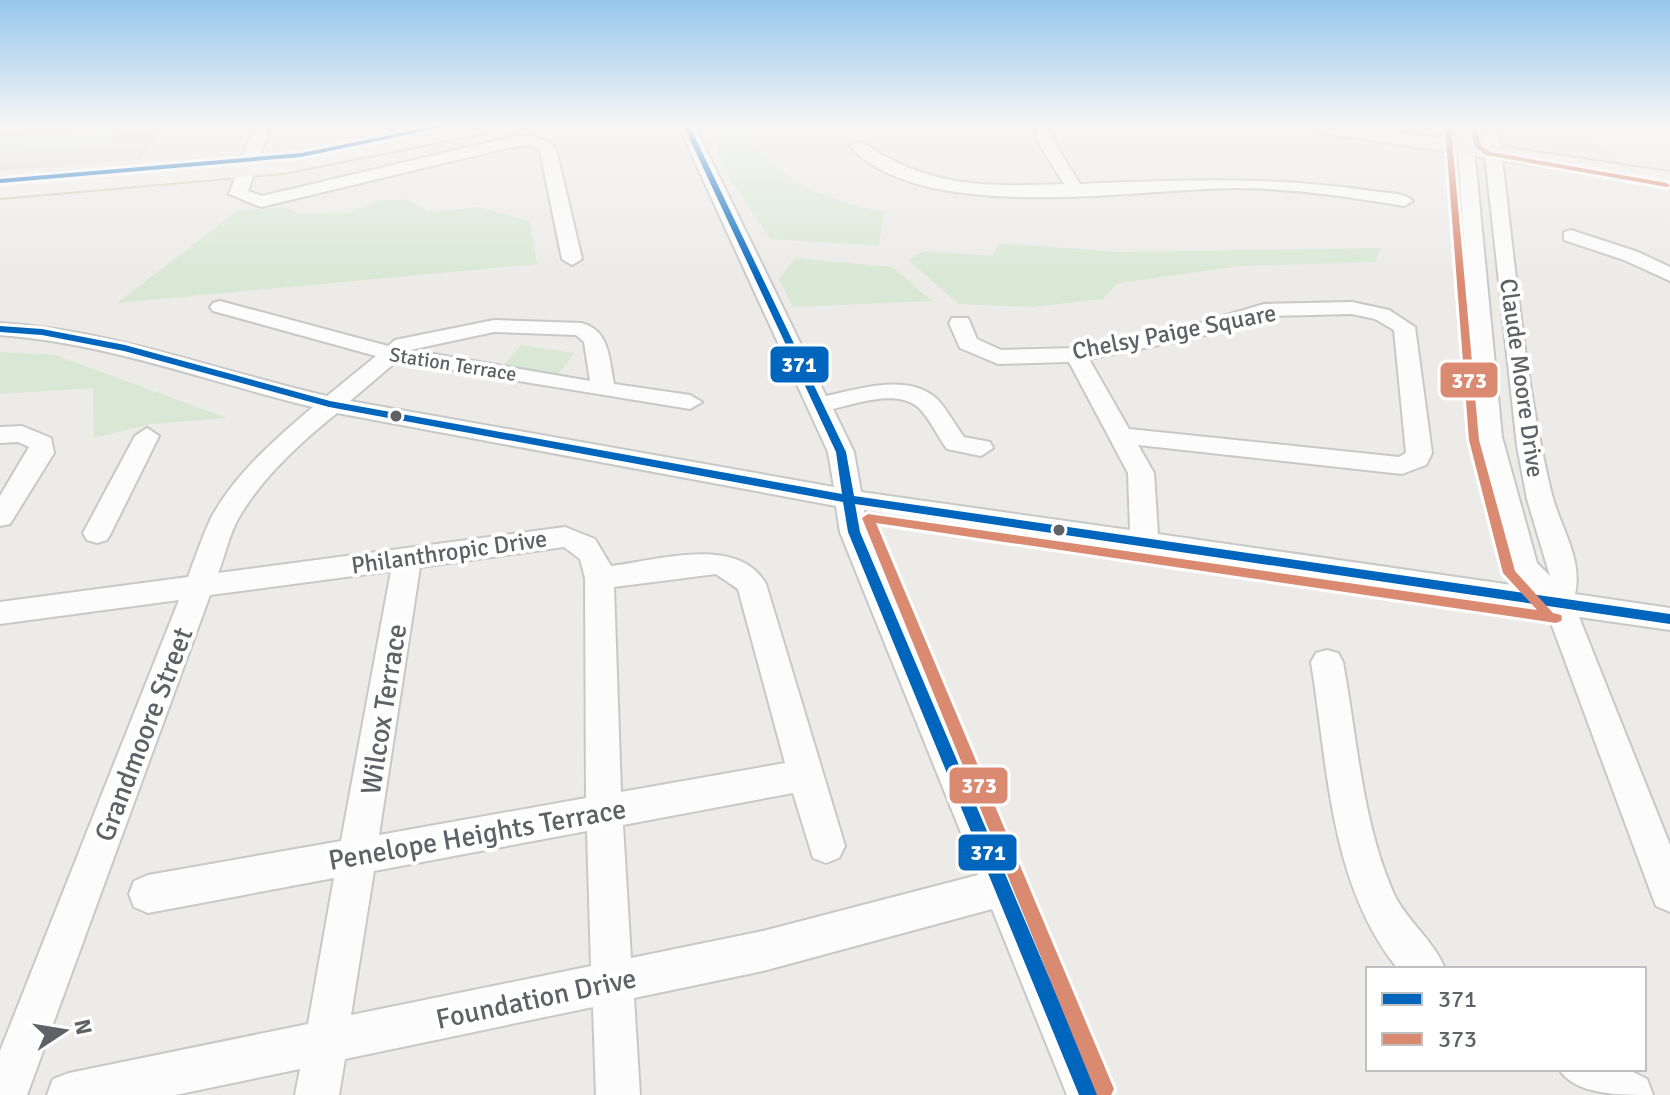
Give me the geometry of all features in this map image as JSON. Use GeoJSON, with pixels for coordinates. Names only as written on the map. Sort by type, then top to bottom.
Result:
{"type":"FeatureCollection","features":[{"type":"Feature","properties":{"kind":"main road"},"geometry":{"type":"LineString","coordinates":[[0,181],[48,178]]}},
{"type":"Feature","properties":{"kind":"main road"},"geometry":{"type":"LineString","coordinates":[[0,191],[127,178]]}},
{"type":"Feature","properties":{"kind":"street"},"geometry":{"type":"LineString","coordinates":[[243,178],[238,194],[261,202],[361,178]]}},
{"type":"Feature","properties":{"kind":"street"},"geometry":{"type":"LineString","coordinates":[[554,178],[572,259]]}},
{"type":"Feature","properties":{"kind":"street"},"geometry":{"type":"LineString","coordinates":[[711,178],[841,452],[854,532],[1089,1095]]}},
{"type":"Feature","properties":{"kind":"street"},"geometry":{"type":"LineString","coordinates":[[916,178],[981,191],[1275,184],[1404,201]]}},
{"type":"Feature","properties":{"kind":"street"},"geometry":{"type":"LineString","coordinates":[[1068,178],[1075,189]]}},
{"type":"Feature","properties":{"kind":"street","name":"Claude Moore Drive"},"geometry":{"type":"LineString","coordinates":[[1468,178],[1490,437],[1524,567],[1558,602],[1670,893]]}},
{"type":"Feature","properties":{"kind":"street","name":"Claude Moore Drive"},"geometry":{"type":"LineString","coordinates":[[1496,178],[1529,446],[1540,499],[1565,574],[1558,602]]}},
{"type":"Feature","properties":{"kind":"street"},"geometry":{"type":"LineString","coordinates":[[1571,236],[1631,256],[1670,275]]}},
{"type":"Feature","properties":{"kind":"street","name":"Station Terrace"},"geometry":{"type":"LineString","coordinates":[[220,307],[290,331],[387,355],[690,402]]}},
{"type":"Feature","properties":{"kind":"street","name":"Chelsy Paige Square"},"geometry":{"type":"LineString","coordinates":[[960,323],[968,343],[998,357],[1076,355],[1194,332],[1264,310],[1352,308],[1382,314],[1404,327],[1419,453],[1410,463],[1388,467],[1124,436]]}},
{"type":"Feature","properties":{"kind":"street","name":"Grandmoore Street"},"geometry":{"type":"LineString","coordinates":[[5,1095],[224,520],[237,498],[283,445],[329,404],[387,355],[417,339],[478,327],[581,329],[595,340],[603,390]]}},
{"type":"Feature","properties":{"kind":"street"},"geometry":{"type":"LineString","coordinates":[[0,329],[76,337],[134,348],[278,393],[329,404],[849,499],[1144,539],[1670,619]]}},
{"type":"Feature","properties":{"kind":"street"},"geometry":{"type":"LineString","coordinates":[[1076,355],[1124,436],[1141,473],[1144,539]]}},
{"type":"Feature","properties":{"kind":"street"},"geometry":{"type":"LineString","coordinates":[[819,405],[889,393],[918,396],[927,403],[956,443],[981,448]]}},
{"type":"Feature","properties":{"kind":"street"},"geometry":{"type":"LineString","coordinates":[[0,435],[22,434],[42,444],[41,453],[10,486],[0,517]]}},
{"type":"Feature","properties":{"kind":"street"},"geometry":{"type":"LineString","coordinates":[[97,533],[147,436]]}},
{"type":"Feature","properties":{"kind":"street","name":"Philanthropic Drive"},"geometry":{"type":"LineString","coordinates":[[0,613],[565,537],[577,539],[590,550],[598,564],[604,811],[618,1095]]}},
{"type":"Feature","properties":{"kind":"street","name":"Wilcox Terrace"},"geometry":{"type":"LineString","coordinates":[[317,1095],[407,559]]}},
{"type":"Feature","properties":{"kind":"street"},"geometry":{"type":"LineString","coordinates":[[599,578],[703,564],[717,564],[744,577],[756,592],[826,846]]}},
{"type":"Feature","properties":{"kind":"street"},"geometry":{"type":"LineString","coordinates":[[1327,662],[1369,875],[1377,899],[1399,940],[1423,967]]}},
{"type":"Feature","properties":{"kind":"street","name":"Penelope Heights Terrace"},"geometry":{"type":"LineString","coordinates":[[148,894],[807,775]]}},
{"type":"Feature","properties":{"kind":"street","name":"Foundation Drive"},"geometry":{"type":"LineString","coordinates":[[69,1095],[763,951],[1001,888]]}},
{"type":"Feature","properties":{"kind":"street"},"geometry":{"type":"LineString","coordinates":[[1585,1071],[1631,1095]]}},
{"type":"Feature","properties":{"kind":"green space"},"geometry":{"type":"Polygon","coordinates":[[[730,178],[792,178],[845,203],[884,211],[879,246],[770,239],[730,178]]]}},
{"type":"Feature","properties":{"kind":"green space"},"geometry":{"type":"Polygon","coordinates":[[[408,199],[427,212],[479,207],[530,221],[537,264],[117,303],[238,210],[285,207],[298,214],[347,213],[378,201],[408,199]]]}},
{"type":"Feature","properties":{"kind":"green space"},"geometry":{"type":"Polygon","coordinates":[[[1000,243],[1118,252],[1381,248],[1375,262],[1242,266],[1118,283],[1103,299],[1033,307],[959,304],[908,260],[924,251],[992,256],[1000,243]]]}},
{"type":"Feature","properties":{"kind":"green space"},"geometry":{"type":"Polygon","coordinates":[[[795,258],[892,267],[932,301],[793,307],[779,279],[795,258]]]}},
{"type":"Feature","properties":{"kind":"green space"},"geometry":{"type":"Polygon","coordinates":[[[521,345],[575,353],[558,374],[503,366],[521,345]]]}},
{"type":"Feature","properties":{"kind":"green space"},"geometry":{"type":"Polygon","coordinates":[[[0,352],[55,355],[227,418],[151,424],[94,438],[93,388],[0,394],[0,352]]]}},
{"type":"Feature","properties":{"kind":"transit line","name":"371"},"geometry":{"type":"LineString","coordinates":[[0,181],[34,178]]}},
{"type":"Feature","properties":{"kind":"transit line","name":"371"},"geometry":{"type":"LineString","coordinates":[[711,178],[841,452],[854,532],[1089,1095]]}},
{"type":"Feature","properties":{"kind":"transit line","name":"373"},"geometry":{"type":"LineString","coordinates":[[1452,178],[1474,440],[1509,573],[1547,613]]}},
{"type":"Feature","properties":{"kind":"transit line","name":"373"},"geometry":{"type":"LineString","coordinates":[[1627,178],[1667,185]]}},
{"type":"Feature","properties":{"kind":"transit line","name":"371"},"geometry":{"type":"LineString","coordinates":[[0,329],[42,332],[125,348],[329,404],[849,499],[1670,619]]}},
{"type":"Feature","properties":{"kind":"transit line","name":"373"},"geometry":{"type":"LineString","coordinates":[[1104,1089],[868,518],[1556,618]]}}]}
